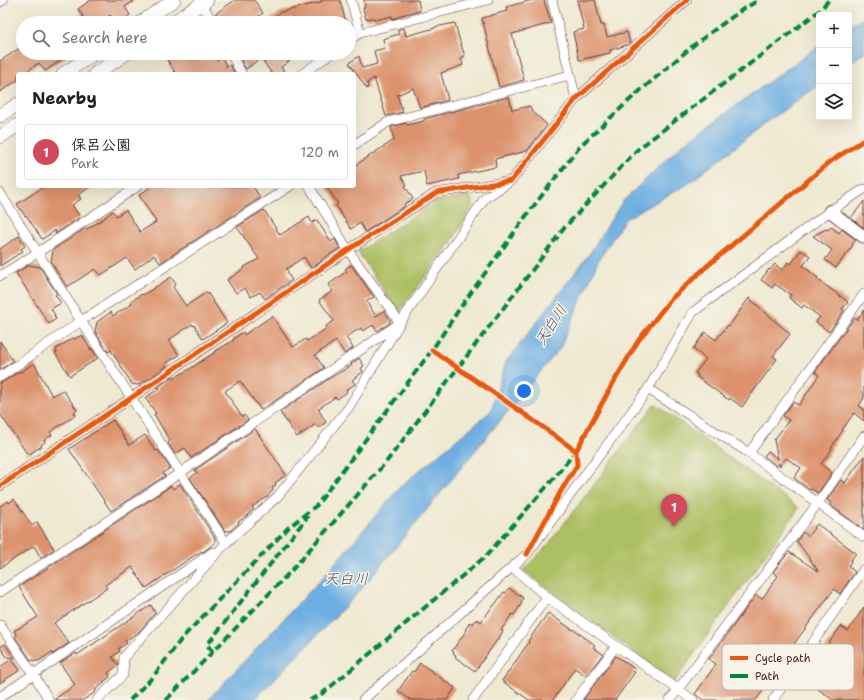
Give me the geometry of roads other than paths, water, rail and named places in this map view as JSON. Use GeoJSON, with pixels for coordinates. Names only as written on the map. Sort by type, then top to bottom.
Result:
{"type":"FeatureCollection","features":[{"type":"Feature","properties":{"kind":"main road"},"geometry":{"type":"LineString","coordinates":[[150,16],[174,0]]}},
{"type":"Feature","properties":{"kind":"main road"},"geometry":{"type":"LineString","coordinates":[[182,16],[203,1]]}},
{"type":"Feature","properties":{"kind":"main road"},"geometry":{"type":"LineString","coordinates":[[66,72],[84,60]]}},
{"type":"Feature","properties":{"kind":"main road"},"geometry":{"type":"LineString","coordinates":[[98,72],[116,60]]}},
{"type":"Feature","properties":{"kind":"main road"},"geometry":{"type":"LineString","coordinates":[[0,116],[16,105]]}},
{"type":"Feature","properties":{"kind":"main road"},"geometry":{"type":"LineString","coordinates":[[0,137],[16,126]]}},
{"type":"Feature","properties":{"kind":"street"},"geometry":{"type":"LineString","coordinates":[[351,0],[355,16]]}},
{"type":"Feature","properties":{"kind":"street"},"geometry":{"type":"LineString","coordinates":[[356,36],[360,33],[488,0]]}},
{"type":"Feature","properties":{"kind":"street"},"geometry":{"type":"LineString","coordinates":[[552,0],[576,99]]}},
{"type":"Feature","properties":{"kind":"street"},"geometry":{"type":"LineString","coordinates":[[97,700],[123,675],[124,657],[226,543],[278,496],[350,407],[400,323],[485,198],[511,181],[576,99],[687,0]]}},
{"type":"Feature","properties":{"kind":"street"},"geometry":{"type":"LineString","coordinates":[[203,1],[210,16]]}},
{"type":"Feature","properties":{"kind":"street"},"geometry":{"type":"LineString","coordinates":[[356,18],[360,33]]}},
{"type":"Feature","properties":{"kind":"street"},"geometry":{"type":"LineString","coordinates":[[234,60],[241,72]]}},
{"type":"Feature","properties":{"kind":"street"},"geometry":{"type":"LineString","coordinates":[[305,72],[322,60]]}},
{"type":"Feature","properties":{"kind":"street"},"geometry":{"type":"LineString","coordinates":[[356,144],[388,122],[570,75]]}},
{"type":"Feature","properties":{"kind":"street"},"geometry":{"type":"LineString","coordinates":[[0,486],[348,250],[436,193],[511,181]]}},
{"type":"Feature","properties":{"kind":"street"},"geometry":{"type":"LineString","coordinates":[[0,276],[135,188]]}},
{"type":"Feature","properties":{"kind":"street"},"geometry":{"type":"LineString","coordinates":[[0,377],[81,321],[287,188]]}},
{"type":"Feature","properties":{"kind":"street"},"geometry":{"type":"LineString","coordinates":[[310,188],[348,250],[400,323]]}},
{"type":"Feature","properties":{"kind":"street"},"geometry":{"type":"LineString","coordinates":[[362,700],[528,554],[648,389],[693,312],[830,211],[864,189]]}},
{"type":"Feature","properties":{"kind":"street"},"geometry":{"type":"LineString","coordinates":[[0,193],[37,253],[226,543]]}},
{"type":"Feature","properties":{"kind":"street"},"geometry":{"type":"LineString","coordinates":[[830,211],[864,237]]}},
{"type":"Feature","properties":{"kind":"street"},"geometry":{"type":"LineString","coordinates":[[748,453],[864,294]]}},
{"type":"Feature","properties":{"kind":"street"},"geometry":{"type":"LineString","coordinates":[[0,592],[180,473],[400,323]]}},
{"type":"Feature","properties":{"kind":"street"},"geometry":{"type":"LineString","coordinates":[[648,389],[748,453],[864,537]]}},
{"type":"Feature","properties":{"kind":"street"},"geometry":{"type":"LineString","coordinates":[[670,700],[818,503],[864,436]]}},
{"type":"Feature","properties":{"kind":"street"},"geometry":{"type":"LineString","coordinates":[[0,697],[226,543]]}},
{"type":"Feature","properties":{"kind":"street"},"geometry":{"type":"LineString","coordinates":[[512,567],[547,597],[693,700]]}},
{"type":"Feature","properties":{"kind":"street"},"geometry":{"type":"LineString","coordinates":[[812,644],[864,569]]}},
{"type":"Feature","properties":{"kind":"street"},"geometry":{"type":"LineString","coordinates":[[473,700],[547,597]]}},
{"type":"Feature","properties":{"kind":"street"},"geometry":{"type":"LineString","coordinates":[[0,625],[34,675],[48,700]]}},
{"type":"Feature","properties":{"kind":"street"},"geometry":{"type":"LineString","coordinates":[[576,700],[616,646]]}},
{"type":"Feature","properties":{"kind":"street"},"geometry":{"type":"LineString","coordinates":[[773,700],[780,690]]}},
{"type":"Feature","properties":{"kind":"water"},"geometry":{"type":"Polygon","coordinates":[[[864,18],[864,53],[852,61],[852,48],[852,25],[864,18]]]}},
{"type":"Feature","properties":{"kind":"water","name":"天白川"},"geometry":{"type":"Polygon","coordinates":[[[816,48],[816,87],[770,120],[688,184],[625,219],[597,263],[560,348],[358,593],[254,700],[208,700],[325,575],[402,485],[491,411],[506,362],[588,256],[623,201],[683,144],[816,48]]]}},
{"type":"Feature","properties":{"kind":"place","name":"保呂公園"},"geometry":{"type":"Point","coordinates":[674,527]}}]}
